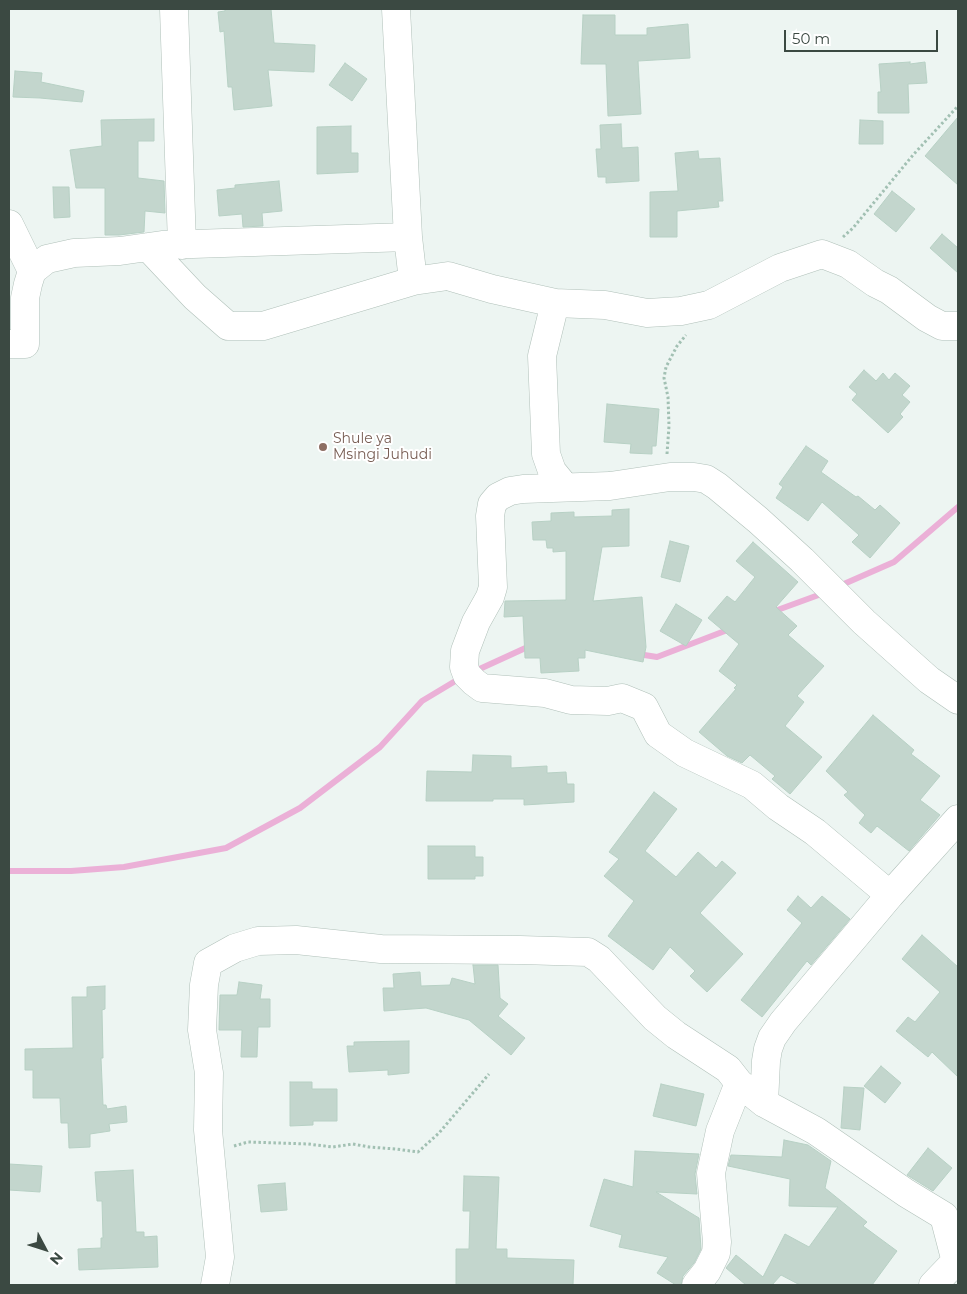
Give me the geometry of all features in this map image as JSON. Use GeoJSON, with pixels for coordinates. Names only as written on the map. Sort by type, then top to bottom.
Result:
{"type":"FeatureCollection","features":[{"type":"Feature","properties":{"kind":"street"},"geometry":{"type":"LineString","coordinates":[[174,9],[182,245]]}},
{"type":"Feature","properties":{"kind":"street"},"geometry":{"type":"LineString","coordinates":[[396,9],[408,237],[413,282]]}},
{"type":"Feature","properties":{"kind":"street"},"geometry":{"type":"LineString","coordinates":[[9,224],[32,271]]}},
{"type":"Feature","properties":{"kind":"street"},"geometry":{"type":"LineString","coordinates":[[9,344],[25,344],[25,298],[32,271],[47,259],[74,253],[120,251],[162,245],[408,237]]}},
{"type":"Feature","properties":{"kind":"street"},"geometry":{"type":"LineString","coordinates":[[148,247],[195,297],[228,326],[263,326],[413,282],[448,276],[555,304],[605,305],[647,313],[681,311],[710,305],[780,268],[822,254],[848,264],[942,326],[958,326]]}},
{"type":"Feature","properties":{"kind":"street"},"geometry":{"type":"LineString","coordinates":[[555,304],[542,356],[546,454],[552,471],[565,487]]}},
{"type":"Feature","properties":{"kind":"street"},"geometry":{"type":"LineString","coordinates":[[524,489],[546,454]]}},
{"type":"Feature","properties":{"kind":"street"},"geometry":{"type":"LineString","coordinates":[[890,894],[815,832],[778,807],[752,785],[685,753],[658,734],[644,707],[622,698],[608,701],[571,700],[544,693],[482,688],[466,675],[464,667],[465,651],[476,622],[487,605],[493,587],[490,516],[492,504],[510,491],[524,489],[610,486],[663,478],[694,477],[706,479],[717,486],[802,560],[864,622],[929,680],[958,700]]}},
{"type":"Feature","properties":{"kind":"street"},"geometry":{"type":"LineString","coordinates":[[764,1103],[766,1061],[772,1038],[807,992],[890,894],[958,819]]}},
{"type":"Feature","properties":{"kind":"street"},"geometry":{"type":"LineString","coordinates":[[214,1285],[220,1257],[208,1130],[209,1073],[202,1030],[204,985],[208,963],[235,948],[258,941],[296,940],[381,949],[588,952],[599,959],[656,1018],[676,1035],[728,1069],[738,1083],[764,1103],[816,1131],[906,1193],[951,1215],[957,1261],[933,1285]]}},
{"type":"Feature","properties":{"kind":"street"},"geometry":{"type":"LineString","coordinates":[[696,1285],[707,1271],[716,1253],[717,1242],[711,1173],[720,1131],[738,1083]]}},
{"type":"Feature","properties":{"kind":"path"},"geometry":{"type":"LineString","coordinates":[[822,254],[853,228],[913,155],[958,106]]}},
{"type":"Feature","properties":{"kind":"path"},"geometry":{"type":"LineString","coordinates":[[663,478],[668,453],[669,426],[668,397],[664,378],[666,366],[677,346],[688,332]]}},
{"type":"Feature","properties":{"kind":"path"},"geometry":{"type":"LineString","coordinates":[[210,1151],[248,1142],[308,1144],[333,1147],[354,1144],[418,1152],[439,1133],[489,1074]]}},
{"type":"Feature","properties":{"kind":"building"},"geometry":{"type":"Polygon","coordinates":[[[225,9],[271,9],[274,43],[315,45],[314,72],[268,70],[272,106],[234,110],[232,87],[228,87],[224,31],[220,32],[218,12],[225,11],[225,9]]]}},
{"type":"Feature","properties":{"kind":"building"},"geometry":{"type":"Polygon","coordinates":[[[583,15],[615,15],[615,35],[647,35],[647,28],[688,24],[690,58],[638,61],[641,114],[608,116],[606,64],[581,64],[583,15]]]}},
{"type":"Feature","properties":{"kind":"building"},"geometry":{"type":"Polygon","coordinates":[[[910,62],[910,64],[925,62],[927,83],[908,84],[909,113],[878,113],[878,92],[881,92],[879,64],[910,62]]]}},
{"type":"Feature","properties":{"kind":"building"},"geometry":{"type":"Polygon","coordinates":[[[345,63],[367,79],[352,101],[329,85],[345,63]]]}},
{"type":"Feature","properties":{"kind":"building"},"geometry":{"type":"Polygon","coordinates":[[[15,71],[42,73],[41,82],[84,91],[82,102],[13,97],[15,71]]]}},
{"type":"Feature","properties":{"kind":"building"},"geometry":{"type":"Polygon","coordinates":[[[958,117],[958,185],[925,156],[958,117]]]}},
{"type":"Feature","properties":{"kind":"building"},"geometry":{"type":"Polygon","coordinates":[[[154,119],[154,141],[138,141],[138,178],[164,181],[165,213],[145,211],[144,232],[105,235],[105,188],[76,188],[70,150],[102,146],[101,120],[154,119]]]}},
{"type":"Feature","properties":{"kind":"building"},"geometry":{"type":"Polygon","coordinates":[[[860,120],[883,121],[883,144],[859,144],[860,120]]]}},
{"type":"Feature","properties":{"kind":"building"},"geometry":{"type":"Polygon","coordinates":[[[621,124],[622,148],[638,147],[639,181],[606,183],[606,177],[598,177],[596,149],[601,149],[600,125],[621,124]]]}},
{"type":"Feature","properties":{"kind":"building"},"geometry":{"type":"Polygon","coordinates":[[[351,126],[351,153],[358,153],[358,172],[317,174],[317,127],[351,126]]]}},
{"type":"Feature","properties":{"kind":"building"},"geometry":{"type":"Polygon","coordinates":[[[698,151],[699,159],[720,158],[723,201],[718,201],[719,207],[677,211],[677,237],[650,237],[650,192],[678,191],[675,153],[698,151]]]}},
{"type":"Feature","properties":{"kind":"building"},"geometry":{"type":"Polygon","coordinates":[[[279,181],[282,211],[262,213],[263,226],[243,227],[242,214],[219,216],[217,190],[235,188],[235,185],[279,181]]]}},
{"type":"Feature","properties":{"kind":"building"},"geometry":{"type":"Polygon","coordinates":[[[53,187],[69,187],[70,217],[54,218],[53,187]]]}},
{"type":"Feature","properties":{"kind":"building"},"geometry":{"type":"Polygon","coordinates":[[[892,191],[915,209],[896,232],[874,214],[892,191]]]}},
{"type":"Feature","properties":{"kind":"building"},"geometry":{"type":"Polygon","coordinates":[[[942,234],[958,248],[958,273],[930,248],[942,234]]]}},
{"type":"Feature","properties":{"kind":"building"},"geometry":{"type":"Polygon","coordinates":[[[864,370],[876,381],[883,373],[889,380],[895,373],[910,386],[902,395],[910,402],[900,414],[903,417],[888,433],[852,400],[857,394],[849,387],[864,370]]]}},
{"type":"Feature","properties":{"kind":"building"},"geometry":{"type":"Polygon","coordinates":[[[607,404],[659,409],[656,446],[652,446],[652,454],[630,453],[631,444],[604,442],[607,404]]]}},
{"type":"Feature","properties":{"kind":"building"},"geometry":{"type":"Polygon","coordinates":[[[806,446],[828,461],[821,472],[856,497],[858,496],[875,510],[880,505],[900,523],[870,558],[852,542],[859,535],[822,502],[808,521],[776,498],[783,487],[779,484],[806,446]]]}},
{"type":"Feature","properties":{"kind":"building"},"geometry":{"type":"Polygon","coordinates":[[[629,509],[629,546],[602,547],[593,601],[642,597],[646,647],[643,662],[585,650],[585,658],[578,658],[579,671],[541,673],[540,658],[525,658],[523,616],[504,617],[505,601],[566,600],[566,551],[553,552],[553,548],[547,548],[546,540],[533,540],[532,522],[551,521],[551,513],[574,512],[574,517],[612,516],[612,510],[629,509]]]}},
{"type":"Feature","properties":{"kind":"building"},"geometry":{"type":"Polygon","coordinates":[[[670,541],[689,546],[680,582],[661,577],[670,541]]]}},
{"type":"Feature","properties":{"kind":"building"},"geometry":{"type":"Polygon","coordinates":[[[753,542],[798,582],[776,607],[797,626],[788,635],[824,666],[797,696],[804,702],[785,726],[822,757],[790,794],[772,779],[775,776],[750,755],[742,763],[727,756],[699,732],[736,689],[734,688],[737,685],[719,671],[739,644],[708,618],[727,596],[735,602],[755,577],[736,561],[753,542]]]}},
{"type":"Feature","properties":{"kind":"building"},"geometry":{"type":"Polygon","coordinates":[[[676,604],[702,620],[686,646],[660,631],[676,604]]]}},
{"type":"Feature","properties":{"kind":"building"},"geometry":{"type":"Polygon","coordinates":[[[873,715],[914,750],[911,754],[940,776],[920,800],[940,815],[909,851],[877,826],[871,833],[859,823],[865,815],[844,795],[848,792],[826,771],[873,715]]]}},
{"type":"Feature","properties":{"kind":"building"},"geometry":{"type":"Polygon","coordinates":[[[473,755],[511,756],[511,768],[547,766],[547,773],[566,772],[567,784],[574,784],[574,802],[524,805],[524,799],[426,801],[427,771],[472,772],[473,755]]]}},
{"type":"Feature","properties":{"kind":"building"},"geometry":{"type":"Polygon","coordinates":[[[654,792],[677,809],[645,851],[676,877],[698,852],[716,868],[722,861],[736,873],[700,913],[743,954],[707,992],[690,976],[695,971],[670,947],[653,970],[608,936],[634,901],[604,876],[619,859],[609,852],[654,792]]]}},
{"type":"Feature","properties":{"kind":"building"},"geometry":{"type":"Polygon","coordinates":[[[428,846],[475,846],[475,857],[483,857],[483,876],[475,876],[475,879],[428,879],[428,846]]]}},
{"type":"Feature","properties":{"kind":"building"},"geometry":{"type":"Polygon","coordinates":[[[798,896],[811,908],[822,896],[850,919],[811,965],[807,961],[762,1017],[741,1000],[802,923],[787,910],[798,896]]]}},
{"type":"Feature","properties":{"kind":"building"},"geometry":{"type":"Polygon","coordinates":[[[922,935],[958,967],[958,1077],[932,1052],[928,1057],[896,1031],[908,1017],[915,1022],[940,992],[902,959],[922,935]]]}},
{"type":"Feature","properties":{"kind":"building"},"geometry":{"type":"Polygon","coordinates":[[[473,965],[498,965],[500,998],[508,1004],[498,1016],[525,1038],[511,1055],[469,1020],[426,1008],[384,1011],[383,988],[394,988],[393,974],[420,972],[421,986],[450,985],[452,978],[475,984],[473,965]]]}},
{"type":"Feature","properties":{"kind":"building"},"geometry":{"type":"Polygon","coordinates":[[[239,982],[262,985],[260,999],[270,999],[270,1027],[258,1027],[257,1057],[241,1057],[242,1030],[219,1030],[220,995],[237,995],[239,982]]]}},
{"type":"Feature","properties":{"kind":"building"},"geometry":{"type":"Polygon","coordinates":[[[105,986],[105,1009],[102,1010],[103,1058],[101,1058],[103,1105],[106,1105],[107,1109],[126,1106],[127,1122],[109,1124],[110,1131],[90,1134],[90,1147],[69,1148],[68,1123],[61,1123],[60,1098],[33,1098],[33,1070],[25,1070],[25,1049],[73,1048],[72,997],[87,997],[87,987],[105,986]]]}},
{"type":"Feature","properties":{"kind":"building"},"geometry":{"type":"Polygon","coordinates":[[[409,1041],[409,1073],[388,1075],[388,1070],[349,1072],[347,1046],[354,1046],[354,1042],[409,1041]]]}},
{"type":"Feature","properties":{"kind":"building"},"geometry":{"type":"Polygon","coordinates":[[[881,1066],[901,1083],[885,1103],[864,1086],[881,1066]]]}},
{"type":"Feature","properties":{"kind":"building"},"geometry":{"type":"Polygon","coordinates":[[[290,1082],[312,1082],[312,1089],[337,1089],[337,1121],[313,1121],[313,1125],[290,1126],[290,1082]]]}},
{"type":"Feature","properties":{"kind":"building"},"geometry":{"type":"Polygon","coordinates":[[[661,1084],[704,1094],[696,1126],[653,1116],[661,1084]]]}},
{"type":"Feature","properties":{"kind":"building"},"geometry":{"type":"Polygon","coordinates":[[[844,1087],[864,1088],[860,1130],[841,1128],[844,1087]]]}},
{"type":"Feature","properties":{"kind":"building"},"geometry":{"type":"Polygon","coordinates":[[[784,1140],[808,1145],[831,1161],[825,1188],[867,1222],[863,1226],[897,1251],[872,1285],[800,1285],[781,1275],[772,1285],[746,1285],[726,1268],[736,1255],[763,1277],[785,1234],[809,1247],[838,1207],[789,1206],[790,1179],[728,1166],[731,1155],[782,1157],[784,1140]]]}},
{"type":"Feature","properties":{"kind":"building"},"geometry":{"type":"Polygon","coordinates":[[[928,1148],[952,1168],[933,1191],[907,1175],[928,1148]]]}},
{"type":"Feature","properties":{"kind":"building"},"geometry":{"type":"Polygon","coordinates":[[[635,1151],[699,1154],[695,1174],[697,1194],[656,1192],[699,1218],[701,1249],[694,1263],[683,1276],[681,1285],[676,1285],[657,1273],[668,1257],[619,1247],[622,1235],[590,1226],[604,1179],[633,1187],[635,1151]]]}},
{"type":"Feature","properties":{"kind":"building"},"geometry":{"type":"Polygon","coordinates":[[[9,1164],[42,1166],[40,1192],[9,1190],[9,1164]]]}},
{"type":"Feature","properties":{"kind":"building"},"geometry":{"type":"Polygon","coordinates":[[[133,1170],[136,1232],[144,1232],[144,1237],[157,1236],[158,1267],[79,1270],[78,1249],[101,1248],[101,1238],[103,1238],[102,1201],[97,1201],[95,1172],[133,1170]]]}},
{"type":"Feature","properties":{"kind":"building"},"geometry":{"type":"Polygon","coordinates":[[[464,1176],[499,1177],[496,1249],[507,1249],[507,1258],[574,1260],[573,1285],[456,1285],[456,1249],[469,1249],[470,1211],[463,1211],[464,1176]]]}},
{"type":"Feature","properties":{"kind":"building"},"geometry":{"type":"Polygon","coordinates":[[[285,1183],[287,1210],[261,1212],[258,1185],[285,1183]]]}},
{"type":"Feature","properties":{"kind":"waterway"},"geometry":{"type":"LineString","coordinates":[[837,587],[894,562],[958,507]]}},
{"type":"Feature","properties":{"kind":"waterway"},"geometry":{"type":"LineString","coordinates":[[772,612],[824,593]]}},
{"type":"Feature","properties":{"kind":"waterway"},"geometry":{"type":"LineString","coordinates":[[638,654],[657,657],[730,629]]}},
{"type":"Feature","properties":{"kind":"waterway"},"geometry":{"type":"LineString","coordinates":[[473,672],[532,645]]}},
{"type":"Feature","properties":{"kind":"waterway"},"geometry":{"type":"LineString","coordinates":[[9,871],[71,871],[124,867],[226,848],[300,808],[380,747],[422,701],[462,677]]}},
{"type":"Feature","properties":{"kind":"place","name":"Shule ya Msingi Juhudi"},"geometry":{"type":"Point","coordinates":[323,447]}}]}
